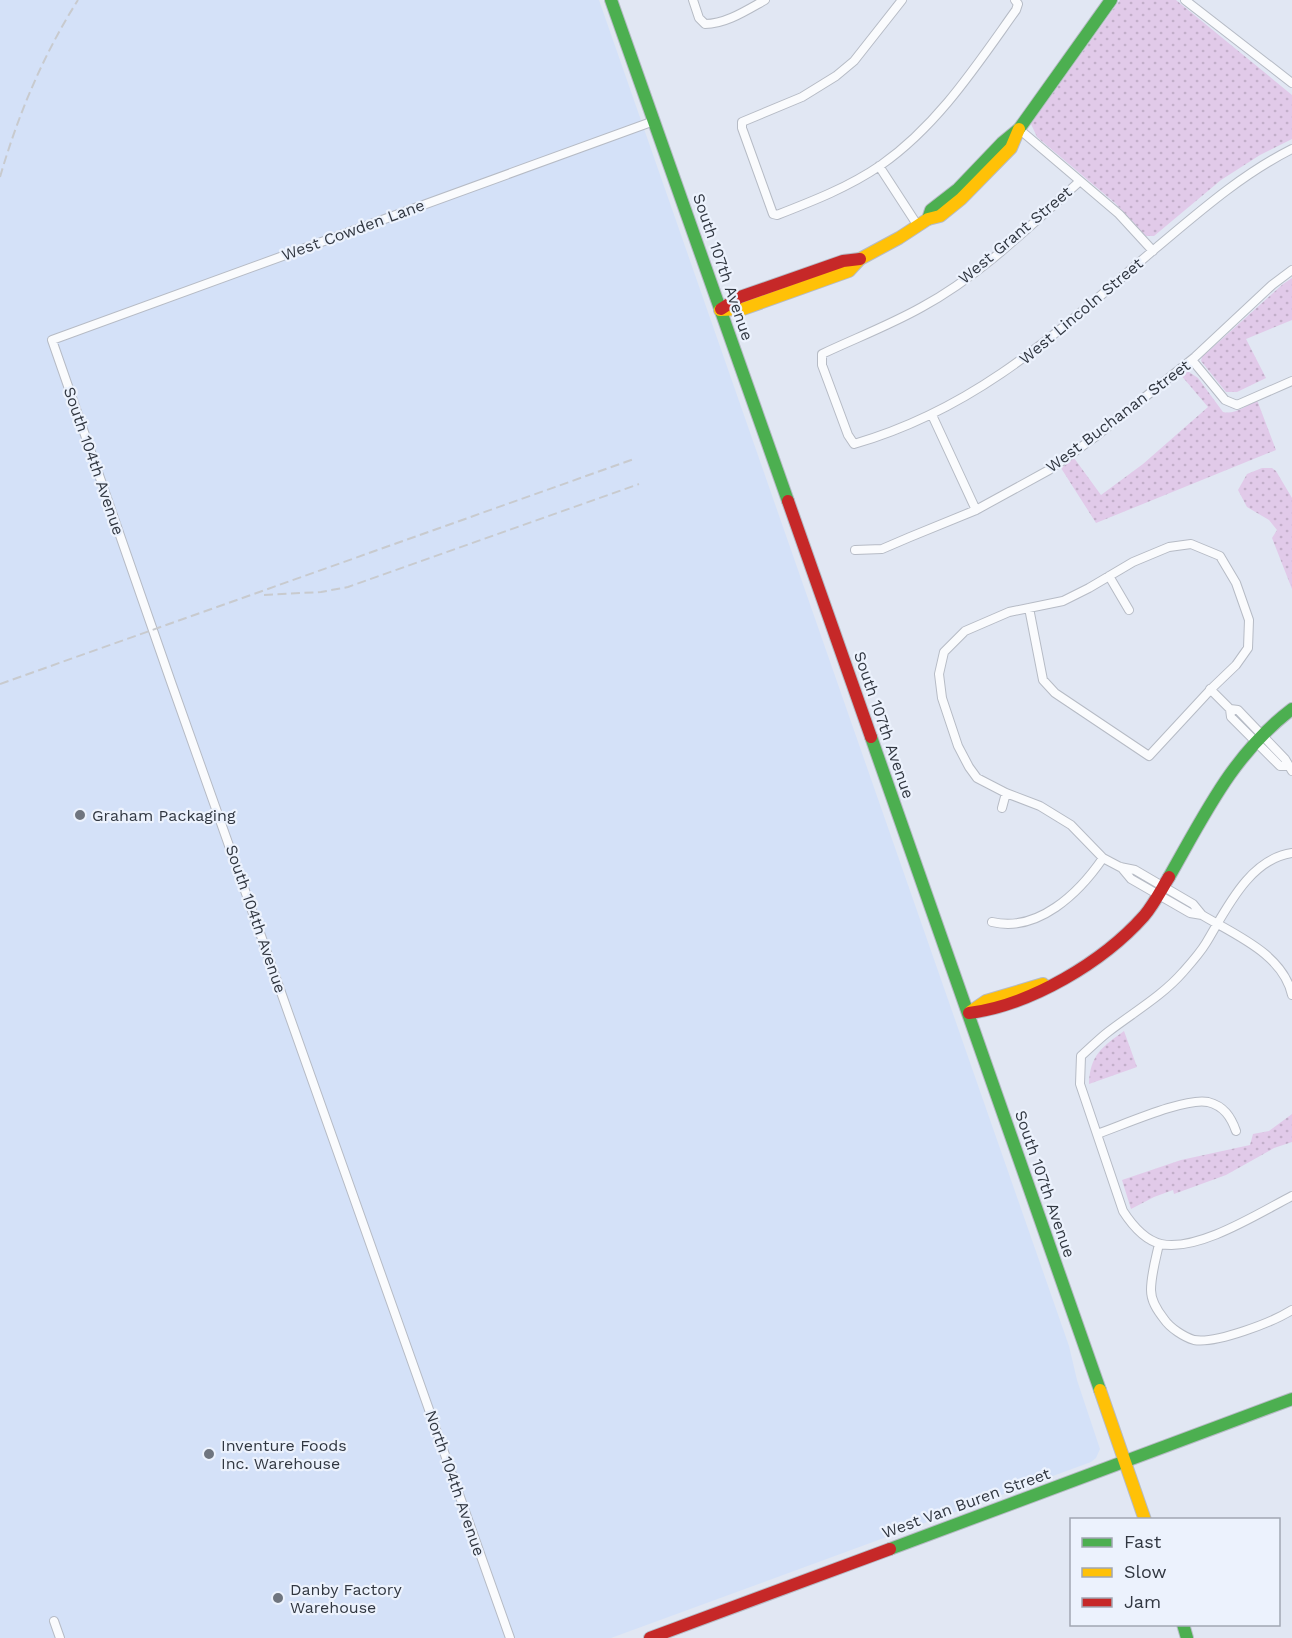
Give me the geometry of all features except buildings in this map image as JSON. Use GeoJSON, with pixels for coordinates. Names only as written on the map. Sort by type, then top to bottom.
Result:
{"type":"FeatureCollection","features":[{"type":"Feature","properties":{"kind":"main road","name":"South 107th Avenue"},"geometry":{"type":"LineString","coordinates":[[611,0],[969,1013],[1144,1518]]}},
{"type":"Feature","properties":{"kind":"main road"},"geometry":{"type":"LineString","coordinates":[[720,310],[743,309],[849,271],[860,259],[923,223],[931,210],[958,189],[1002,143],[1019,129],[1111,0]]}},
{"type":"Feature","properties":{"kind":"main road"},"geometry":{"type":"LineString","coordinates":[[969,1013],[990,1011],[1019,1001],[1089,964],[1112,948],[1145,914],[1161,891],[1220,788],[1258,737],[1292,709]]}},
{"type":"Feature","properties":{"kind":"main road","name":"West Van Buren Street"},"geometry":{"type":"LineString","coordinates":[[650,1638],[681,1632],[1292,1399]]}},
{"type":"Feature","properties":{"kind":"street"},"geometry":{"type":"LineString","coordinates":[[693,0],[699,18],[705,24],[712,24],[735,16],[765,0]]}},
{"type":"Feature","properties":{"kind":"street"},"geometry":{"type":"LineString","coordinates":[[902,0],[854,60],[836,76],[776,110],[742,122],[742,128],[773,214],[777,215],[815,200],[879,166],[923,130],[990,47],[1016,10],[1016,2]]}},
{"type":"Feature","properties":{"kind":"street"},"geometry":{"type":"LineString","coordinates":[[1185,0],[1292,83]]}},
{"type":"Feature","properties":{"kind":"street","name":"West Cowden Lane"},"geometry":{"type":"LineString","coordinates":[[52,340],[654,121]]}},
{"type":"Feature","properties":{"kind":"street"},"geometry":{"type":"LineString","coordinates":[[1019,129],[1119,213],[1153,251]]}},
{"type":"Feature","properties":{"kind":"street","name":"West Lincoln Street"},"geometry":{"type":"LineString","coordinates":[[854,444],[873,439],[932,415],[984,386],[1026,358],[1208,204],[1252,172],[1292,149]]}},
{"type":"Feature","properties":{"kind":"street"},"geometry":{"type":"LineString","coordinates":[[879,166],[923,223]]}},
{"type":"Feature","properties":{"kind":"street","name":"West Grant Street"},"geometry":{"type":"LineString","coordinates":[[854,444],[848,435],[822,365],[822,354],[924,306],[958,284],[989,261],[1080,181]]}},
{"type":"Feature","properties":{"kind":"street","name":"West Buchanan Street"},"geometry":{"type":"LineString","coordinates":[[855,550],[882,549],[976,510],[1049,470],[1095,437],[1192,360],[1272,285],[1292,270]]}},
{"type":"Feature","properties":{"kind":"street","name":"South 104th Avenue"},"geometry":{"type":"LineString","coordinates":[[52,340],[400,1328]]}},
{"type":"Feature","properties":{"kind":"street"},"geometry":{"type":"LineString","coordinates":[[1192,360],[1225,400],[1237,405],[1292,381]]}},
{"type":"Feature","properties":{"kind":"street"},"geometry":{"type":"LineString","coordinates":[[932,415],[976,510]]}},
{"type":"Feature","properties":{"kind":"street"},"geometry":{"type":"LineString","coordinates":[[1029,608],[1043,680],[1055,693],[1149,756],[1236,665],[1248,648],[1249,620],[1236,583],[1220,556],[1191,544],[1168,547],[1133,562],[1063,600],[1009,612],[965,631],[944,652],[939,674],[942,698],[958,746],[977,778],[1006,793],[1040,806],[1071,825],[1103,858],[1120,867],[1131,879],[1161,891],[1190,913],[1202,915],[1274,961],[1284,974],[1292,995]]}},
{"type":"Feature","properties":{"kind":"street"},"geometry":{"type":"LineString","coordinates":[[1109,576],[1129,610]]}},
{"type":"Feature","properties":{"kind":"street"},"geometry":{"type":"LineString","coordinates":[[1210,690],[1230,709],[1231,717],[1258,737],[1280,766],[1290,769]]}},
{"type":"Feature","properties":{"kind":"street"},"geometry":{"type":"LineString","coordinates":[[1002,808],[1006,793]]}},
{"type":"Feature","properties":{"kind":"street"},"geometry":{"type":"LineString","coordinates":[[1292,853],[1265,863],[1251,876],[1216,924],[1205,945],[1181,974],[1145,1007],[1108,1032],[1081,1056],[1080,1084],[1124,1211],[1131,1224],[1140,1233],[1160,1244],[1176,1245],[1194,1241],[1240,1224],[1292,1196]]}},
{"type":"Feature","properties":{"kind":"street"},"geometry":{"type":"LineString","coordinates":[[993,922],[1008,926],[1055,908],[1071,895],[1103,858]]}},
{"type":"Feature","properties":{"kind":"street"},"geometry":{"type":"LineString","coordinates":[[1097,1134],[1180,1106],[1206,1102],[1225,1111],[1231,1118],[1236,1131]]}},
{"type":"Feature","properties":{"kind":"street"},"geometry":{"type":"LineString","coordinates":[[1160,1244],[1151,1289],[1153,1303],[1167,1324],[1194,1340],[1231,1336],[1292,1310]]}},
{"type":"Feature","properties":{"kind":"street","name":"North 104th Avenue"},"geometry":{"type":"LineString","coordinates":[[400,1328],[510,1638]]}},
{"type":"Feature","properties":{"kind":"street"},"geometry":{"type":"LineString","coordinates":[[54,1621],[60,1638]]}},
{"type":"Feature","properties":{"kind":"shaded area"},"geometry":{"type":"Polygon","coordinates":[[[0,0],[599,0],[1069,1346],[1077,1380],[1100,1449],[1096,1458],[1091,1462],[611,1638],[0,1638],[0,0]]]}},
{"type":"Feature","properties":{"kind":"shaded area"},"geometry":{"type":"Polygon","coordinates":[[[1120,0],[1176,0],[1292,95],[1292,139],[1260,155],[1221,180],[1154,236],[1146,236],[1115,203],[1037,137],[1031,124],[1120,0]]]}},
{"type":"Feature","properties":{"kind":"shaded area"},"geometry":{"type":"Polygon","coordinates":[[[1292,278],[1292,320],[1246,339],[1266,378],[1237,392],[1226,392],[1201,361],[1202,357],[1292,278]]]}},
{"type":"Feature","properties":{"kind":"shaded area"},"geometry":{"type":"Polygon","coordinates":[[[1186,370],[1198,378],[1223,412],[1236,411],[1257,400],[1276,450],[1096,523],[1061,468],[1074,458],[1101,495],[1143,464],[1208,407],[1180,374],[1186,370]]]}},
{"type":"Feature","properties":{"kind":"shaded area"},"geometry":{"type":"Polygon","coordinates":[[[1262,468],[1272,468],[1276,471],[1292,498],[1292,589],[1272,538],[1277,530],[1269,520],[1247,507],[1238,490],[1247,474],[1262,468]]]}},
{"type":"Feature","properties":{"kind":"shaded area"},"geometry":{"type":"Polygon","coordinates":[[[1124,1031],[1137,1067],[1089,1084],[1095,1059],[1109,1042],[1124,1031]]]}},
{"type":"Feature","properties":{"kind":"shaded area"},"geometry":{"type":"Polygon","coordinates":[[[1292,1114],[1292,1142],[1274,1148],[1226,1175],[1174,1194],[1173,1190],[1131,1209],[1122,1180],[1181,1160],[1250,1145],[1253,1134],[1269,1131],[1292,1114]]]}},
{"type":"Feature","properties":{"kind":"railway"},"geometry":{"type":"LineString","coordinates":[[0,177],[33,86],[78,0]]}},
{"type":"Feature","properties":{"kind":"railway"},"geometry":{"type":"LineString","coordinates":[[0,684],[634,459]]}},
{"type":"Feature","properties":{"kind":"railway"},"geometry":{"type":"LineString","coordinates":[[264,595],[321,592],[348,587],[639,484]]}},
{"type":"Feature","properties":{"kind":"traffic: fast"},"geometry":{"type":"LineString","coordinates":[[611,0],[788,501]]}},
{"type":"Feature","properties":{"kind":"traffic: fast"},"geometry":{"type":"LineString","coordinates":[[928,219],[931,210],[958,189],[1002,143],[1019,129],[1111,0]]}},
{"type":"Feature","properties":{"kind":"traffic: fast"},"geometry":{"type":"LineString","coordinates":[[1169,877],[1208,808],[1237,765],[1253,745],[1292,709]]}},
{"type":"Feature","properties":{"kind":"traffic: fast"},"geometry":{"type":"LineString","coordinates":[[871,737],[1100,1390]]}},
{"type":"Feature","properties":{"kind":"traffic: fast"},"geometry":{"type":"LineString","coordinates":[[890,1549],[1292,1399]]}},
{"type":"Feature","properties":{"kind":"traffic: fast"},"geometry":{"type":"LineString","coordinates":[[1184,1626],[1187,1638]]}},
{"type":"Feature","properties":{"kind":"traffic: slow"},"geometry":{"type":"LineString","coordinates":[[720,310],[743,309],[849,271],[860,259],[928,219],[940,216],[961,199],[1011,148],[1019,129]]}},
{"type":"Feature","properties":{"kind":"traffic: slow"},"geometry":{"type":"LineString","coordinates":[[970,1012],[986,1001],[1043,984]]}},
{"type":"Feature","properties":{"kind":"traffic: slow"},"geometry":{"type":"LineString","coordinates":[[1100,1390],[1144,1518]]}},
{"type":"Feature","properties":{"kind":"traffic: jam"},"geometry":{"type":"LineString","coordinates":[[721,309],[740,297],[843,261],[860,259]]}},
{"type":"Feature","properties":{"kind":"traffic: jam"},"geometry":{"type":"LineString","coordinates":[[788,501],[871,737]]}},
{"type":"Feature","properties":{"kind":"traffic: jam"},"geometry":{"type":"LineString","coordinates":[[969,1013],[1017,1001],[1041,991],[1087,965],[1127,933],[1144,916],[1169,877]]}},
{"type":"Feature","properties":{"kind":"traffic: jam"},"geometry":{"type":"LineString","coordinates":[[650,1638],[890,1549]]}},
{"type":"Feature","properties":{"kind":"place","name":"Graham Packaging"},"geometry":{"type":"Point","coordinates":[80,815]}},
{"type":"Feature","properties":{"kind":"place","name":"Inventure Foods Inc. Warehouse"},"geometry":{"type":"Point","coordinates":[209,1454]}},
{"type":"Feature","properties":{"kind":"place","name":"Danby Factory Warehouse"},"geometry":{"type":"Point","coordinates":[278,1598]}}]}
